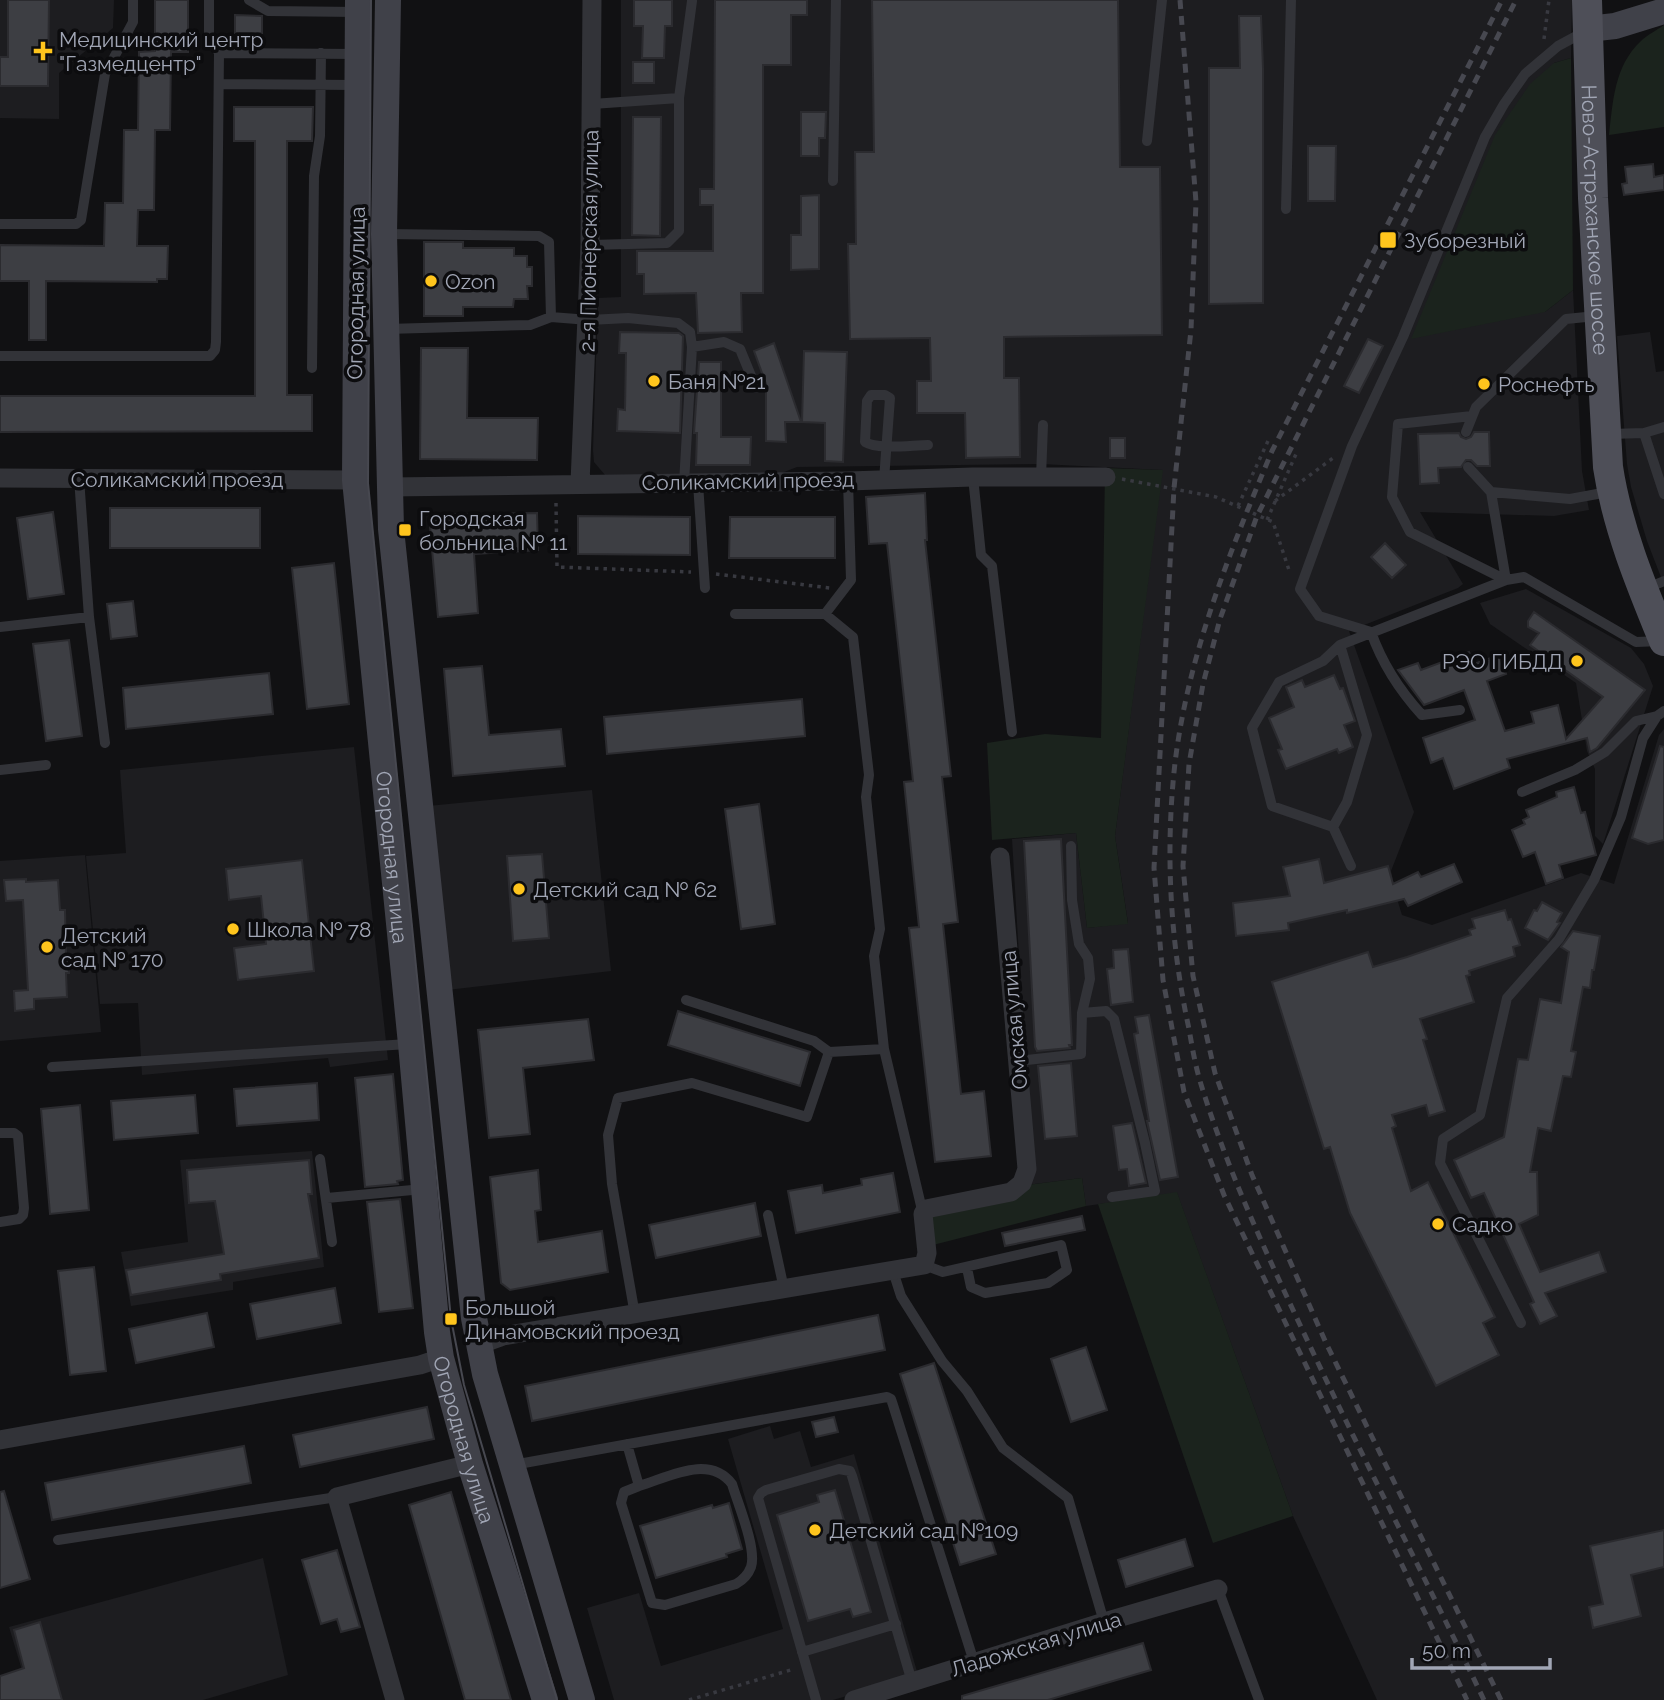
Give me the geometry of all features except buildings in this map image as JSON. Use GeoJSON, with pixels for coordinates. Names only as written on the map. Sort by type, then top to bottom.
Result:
{"type":"FeatureCollection","features":[{"type":"Feature","properties":{"kind":"main road","name":"Ново-Астраханское шоссе"},"geometry":{"type":"LineString","coordinates":[[1587,15],[1605,434],[1612,492],[1654,585],[1664,641]]}},
{"type":"Feature","properties":{"kind":"street","name":"Огородная улица"},"geometry":{"type":"LineString","coordinates":[[388,0],[384,234],[392,543],[478,1345],[582,1700]]}},
{"type":"Feature","properties":{"kind":"street","name":"2-я Пионерская улица"},"geometry":{"type":"LineString","coordinates":[[580,483],[589,320],[592,0]]}},
{"type":"Feature","properties":{"kind":"street","name":"Огородная улица"},"geometry":{"type":"LineString","coordinates":[[357,6],[355,480],[441,1359],[470,1464],[545,1700]]}},
{"type":"Feature","properties":{"kind":"street"},"geometry":{"type":"LineString","coordinates":[[1587,15],[1615,26],[1664,11]]}},
{"type":"Feature","properties":{"kind":"street","name":"Соликамский проезд"},"geometry":{"type":"LineString","coordinates":[[389,487],[1106,477]]}},
{"type":"Feature","properties":{"kind":"street","name":"Соликамский проезд"},"geometry":{"type":"LineString","coordinates":[[0,478],[355,480]]}},
{"type":"Feature","properties":{"kind":"street","name":"Омская улица"},"geometry":{"type":"LineString","coordinates":[[923,1214],[931,1206],[1011,1192],[1022,1183],[1027,1169],[1000,856]]}},
{"type":"Feature","properties":{"kind":"street"},"geometry":{"type":"LineString","coordinates":[[478,1345],[503,1336],[924,1265],[927,1253],[923,1214]]}},
{"type":"Feature","properties":{"kind":"street"},"geometry":{"type":"LineString","coordinates":[[0,1440],[420,1365],[441,1359]]}},
{"type":"Feature","properties":{"kind":"street"},"geometry":{"type":"LineString","coordinates":[[395,1700],[337,1497],[470,1464]]}},
{"type":"Feature","properties":{"kind":"street","name":"Ладожская улица"},"geometry":{"type":"LineString","coordinates":[[855,1700],[903,1689],[974,1662],[1218,1589]]}},
{"type":"Feature","properties":{"kind":"lane"},"geometry":{"type":"LineString","coordinates":[[0,224],[76,224],[81,220],[105,74],[133,22],[133,0]]}},
{"type":"Feature","properties":{"kind":"lane"},"geometry":{"type":"LineString","coordinates":[[0,356],[203,357],[210,356],[215,350],[219,52],[209,34],[209,0]]}},
{"type":"Feature","properties":{"kind":"lane"},"geometry":{"type":"LineString","coordinates":[[249,0],[268,11],[357,6]]}},
{"type":"Feature","properties":{"kind":"lane"},"geometry":{"type":"LineString","coordinates":[[833,181],[836,0]]}},
{"type":"Feature","properties":{"kind":"lane"},"geometry":{"type":"LineString","coordinates":[[1147,141],[1162,0]]}},
{"type":"Feature","properties":{"kind":"lane"},"geometry":{"type":"LineString","coordinates":[[1286,209],[1291,0]]}},
{"type":"Feature","properties":{"kind":"lane"},"geometry":{"type":"LineString","coordinates":[[590,245],[667,243],[679,231],[680,98],[692,1]]}},
{"type":"Feature","properties":{"kind":"lane"},"geometry":{"type":"LineString","coordinates":[[1371,632],[1320,616],[1300,589],[1352,446],[1403,337],[1485,137],[1525,74],[1558,46],[1587,15]]}},
{"type":"Feature","properties":{"kind":"lane"},"geometry":{"type":"LineString","coordinates":[[219,52],[357,54]]}},
{"type":"Feature","properties":{"kind":"lane"},"geometry":{"type":"LineString","coordinates":[[312,368],[314,176],[320,136],[321,53]]}},
{"type":"Feature","properties":{"kind":"lane"},"geometry":{"type":"LineString","coordinates":[[219,84],[357,85]]}},
{"type":"Feature","properties":{"kind":"lane"},"geometry":{"type":"LineString","coordinates":[[592,104],[680,98]]}},
{"type":"Feature","properties":{"kind":"lane"},"geometry":{"type":"LineString","coordinates":[[384,234],[540,236],[549,242],[551,317]]}},
{"type":"Feature","properties":{"kind":"lane"},"geometry":{"type":"LineString","coordinates":[[1466,432],[1476,407],[1566,318],[1600,316]]}},
{"type":"Feature","properties":{"kind":"lane"},"geometry":{"type":"LineString","coordinates":[[387,329],[530,325],[551,317],[589,320],[628,318],[678,323],[690,332],[691,482],[705,588]]}},
{"type":"Feature","properties":{"kind":"lane"},"geometry":{"type":"LineString","coordinates":[[692,347],[724,342],[740,349],[756,388]]}},
{"type":"Feature","properties":{"kind":"lane"},"geometry":{"type":"LineString","coordinates":[[884,480],[888,445],[890,398],[885,395],[871,395],[867,401],[865,442],[871,446],[888,445],[928,445]]}},
{"type":"Feature","properties":{"kind":"lane"},"geometry":{"type":"LineString","coordinates":[[1472,416],[1398,424],[1392,497],[1410,532],[1506,580]]}},
{"type":"Feature","properties":{"kind":"lane"},"geometry":{"type":"LineString","coordinates":[[1041,477],[1043,425]]}},
{"type":"Feature","properties":{"kind":"lane"},"geometry":{"type":"LineString","coordinates":[[1605,434],[1644,433],[1664,427]]}},
{"type":"Feature","properties":{"kind":"lane"},"geometry":{"type":"LineString","coordinates":[[1644,433],[1664,494]]}},
{"type":"Feature","properties":{"kind":"lane"},"geometry":{"type":"LineString","coordinates":[[1468,467],[1491,492],[1506,580]]}},
{"type":"Feature","properties":{"kind":"lane"},"geometry":{"type":"LineString","coordinates":[[973,477],[981,555],[992,566],[1012,732]]}},
{"type":"Feature","properties":{"kind":"lane"},"geometry":{"type":"LineString","coordinates":[[79,478],[89,617],[105,743]]}},
{"type":"Feature","properties":{"kind":"lane"},"geometry":{"type":"LineString","coordinates":[[825,614],[851,580],[848,481]]}},
{"type":"Feature","properties":{"kind":"lane"},"geometry":{"type":"LineString","coordinates":[[1491,492],[1570,499],[1612,492]]}},
{"type":"Feature","properties":{"kind":"lane"},"geometry":{"type":"LineString","coordinates":[[1351,866],[1333,827],[1272,806],[1252,729],[1279,682],[1323,661],[1340,645],[1506,580],[1524,577],[1636,642],[1664,641]]}},
{"type":"Feature","properties":{"kind":"lane"},"geometry":{"type":"LineString","coordinates":[[736,614],[825,614],[853,637],[869,775],[866,797],[880,929],[874,956],[884,1049],[923,1214]]}},
{"type":"Feature","properties":{"kind":"lane"},"geometry":{"type":"LineString","coordinates":[[0,626],[89,617]]}},
{"type":"Feature","properties":{"kind":"lane"},"geometry":{"type":"LineString","coordinates":[[1371,632],[1378,653],[1406,697],[1422,715],[1460,710]]}},
{"type":"Feature","properties":{"kind":"lane"},"geometry":{"type":"LineString","coordinates":[[1333,827],[1347,802],[1367,735],[1340,645]]}},
{"type":"Feature","properties":{"kind":"lane"},"geometry":{"type":"LineString","coordinates":[[1521,792],[1575,770],[1605,752],[1636,721],[1660,713]]}},
{"type":"Feature","properties":{"kind":"lane"},"geometry":{"type":"LineString","coordinates":[[1521,1323],[1440,1163],[1443,1139],[1480,1115],[1507,998],[1559,939],[1594,880],[1621,817],[1643,738],[1660,713]]}},
{"type":"Feature","properties":{"kind":"lane"},"geometry":{"type":"LineString","coordinates":[[0,770],[46,765]]}},
{"type":"Feature","properties":{"kind":"lane"},"geometry":{"type":"LineString","coordinates":[[1018,1061],[1081,1054],[1082,1013],[1090,979],[1088,958],[1079,944],[1072,900],[1071,846]]}},
{"type":"Feature","properties":{"kind":"lane"},"geometry":{"type":"LineString","coordinates":[[685,1000],[814,1041],[829,1052],[884,1049]]}},
{"type":"Feature","properties":{"kind":"lane"},"geometry":{"type":"LineString","coordinates":[[1082,1013],[1106,1011],[1114,1018],[1155,1191],[1112,1197]]}},
{"type":"Feature","properties":{"kind":"lane"},"geometry":{"type":"LineString","coordinates":[[52,1067],[411,1044]]}},
{"type":"Feature","properties":{"kind":"lane"},"geometry":{"type":"LineString","coordinates":[[635,1315],[612,1184],[608,1135],[618,1098],[692,1083],[807,1117],[829,1052]]}},
{"type":"Feature","properties":{"kind":"lane"},"geometry":{"type":"LineString","coordinates":[[0,1133],[14,1133],[18,1136],[24,1208],[19,1219],[0,1222]]}},
{"type":"Feature","properties":{"kind":"lane"},"geometry":{"type":"LineString","coordinates":[[320,1159],[332,1242]]}},
{"type":"Feature","properties":{"kind":"lane"},"geometry":{"type":"LineString","coordinates":[[327,1198],[423,1189]]}},
{"type":"Feature","properties":{"kind":"lane"},"geometry":{"type":"LineString","coordinates":[[768,1215],[784,1289]]}},
{"type":"Feature","properties":{"kind":"lane"},"geometry":{"type":"LineString","coordinates":[[924,1265],[943,1272],[1061,1245],[1067,1270],[1048,1283],[985,1293],[971,1287],[967,1268]]}},
{"type":"Feature","properties":{"kind":"lane"},"geometry":{"type":"LineString","coordinates":[[893,1271],[901,1296],[1003,1448],[1068,1498],[1104,1622]]}},
{"type":"Feature","properties":{"kind":"lane"},"geometry":{"type":"LineString","coordinates":[[512,1465],[880,1397],[891,1399],[974,1662]]}},
{"type":"Feature","properties":{"kind":"lane"},"geometry":{"type":"LineString","coordinates":[[627,1444],[639,1486]]}},
{"type":"Feature","properties":{"kind":"lane"},"geometry":{"type":"LineString","coordinates":[[702,1467],[726,1476],[732,1484],[753,1553],[751,1567],[745,1578],[736,1584],[665,1605],[652,1603],[621,1503],[624,1492],[639,1486],[702,1467]]}},
{"type":"Feature","properties":{"kind":"lane"},"geometry":{"type":"LineString","coordinates":[[816,1700],[758,1498],[766,1490],[839,1469],[849,1471],[852,1476],[896,1624],[903,1689]]}},
{"type":"Feature","properties":{"kind":"lane"},"geometry":{"type":"LineString","coordinates":[[58,1540],[337,1497]]}},
{"type":"Feature","properties":{"kind":"lane"},"geometry":{"type":"LineString","coordinates":[[1218,1589],[1259,1700]]}},
{"type":"Feature","properties":{"kind":"lane"},"geometry":{"type":"LineString","coordinates":[[802,1652],[896,1624]]}},
{"type":"Feature","properties":{"kind":"path"},"geometry":{"type":"LineString","coordinates":[[1549,0],[1544,39],[1558,46]]}},
{"type":"Feature","properties":{"kind":"path"},"geometry":{"type":"LineString","coordinates":[[1238,506],[1268,441]]}},
{"type":"Feature","properties":{"kind":"path"},"geometry":{"type":"LineString","coordinates":[[1275,501],[1321,465],[1352,446]]}},
{"type":"Feature","properties":{"kind":"path"},"geometry":{"type":"LineString","coordinates":[[1267,520],[1296,454]]}},
{"type":"Feature","properties":{"kind":"path"},"geometry":{"type":"LineString","coordinates":[[1137,480],[1194,491],[1238,506],[1273,522],[1287,569],[1300,589]]}},
{"type":"Feature","properties":{"kind":"path"},"geometry":{"type":"LineString","coordinates":[[556,483],[557,568],[704,572],[844,589]]}},
{"type":"Feature","properties":{"kind":"path"},"geometry":{"type":"LineString","coordinates":[[689,1700],[806,1665]]}},
{"type":"Feature","properties":{"kind":"shaded area","name":"Медицинский центр \"Газмедцентр\""},"geometry":{"type":"Polygon","coordinates":[[[0,0],[114,0],[113,28],[59,73],[59,119],[0,118],[0,0]]]}},
{"type":"Feature","properties":{"kind":"shaded area"},"geometry":{"type":"Polygon","coordinates":[[[621,0],[1572,0],[1571,58],[1554,63],[1545,312],[1573,290],[1582,471],[1589,510],[1554,516],[1420,512],[1463,584],[1349,631],[1414,812],[1391,871],[1398,902],[1402,915],[1432,925],[1581,873],[1614,884],[1659,735],[1664,729],[1664,1700],[1377,1700],[1293,1516],[1177,1193],[1086,1206],[1082,1178],[1027,1185],[1032,1173],[1012,839],[1076,833],[1087,928],[1128,923],[1115,836],[1162,470],[1041,464],[797,467],[779,474],[605,475],[594,462],[593,450],[598,298],[621,297],[621,0]]]}},
{"type":"Feature","properties":{"kind":"shaded area"},"geometry":{"type":"Polygon","coordinates":[[[1664,25],[1664,127],[1609,135],[1616,85],[1625,62],[1641,41],[1664,25]]]}},
{"type":"Feature","properties":{"kind":"shaded area"},"geometry":{"type":"Polygon","coordinates":[[[1571,58],[1573,290],[1545,312],[1411,339],[1495,135],[1530,84],[1554,63],[1571,58]]]}},
{"type":"Feature","properties":{"kind":"shaded area"},"geometry":{"type":"Polygon","coordinates":[[[1650,332],[1656,372],[1664,371],[1664,585],[1631,487],[1617,336],[1650,332]]]}},
{"type":"Feature","properties":{"kind":"shaded area"},"geometry":{"type":"Polygon","coordinates":[[[1105,468],[1163,470],[1115,836],[1128,924],[1087,928],[1076,833],[992,840],[987,743],[1045,734],[1101,738],[1105,468]]]}},
{"type":"Feature","properties":{"kind":"shaded area"},"geometry":{"type":"Polygon","coordinates":[[[1526,589],[1631,648],[1644,664],[1653,686],[1603,844],[1595,836],[1595,769],[1587,751],[1576,683],[1490,624],[1480,603],[1526,589]]]}},
{"type":"Feature","properties":{"kind":"shaded area","name":"Школа № 78"},"geometry":{"type":"Polygon","coordinates":[[[354,747],[388,1060],[330,1067],[328,1058],[142,1075],[138,1003],[100,1004],[86,856],[126,853],[120,770],[354,747]]]}},
{"type":"Feature","properties":{"kind":"shaded area","name":"Детский сад № 62"},"geometry":{"type":"Polygon","coordinates":[[[592,790],[611,971],[447,990],[428,806],[592,790]]]}},
{"type":"Feature","properties":{"kind":"shaded area","name":"Детский сад № 170"},"geometry":{"type":"Polygon","coordinates":[[[85,855],[101,1032],[0,1041],[0,861],[85,855]]]}},
{"type":"Feature","properties":{"kind":"shaded area"},"geometry":{"type":"Polygon","coordinates":[[[312,1151],[324,1267],[233,1282],[233,1290],[131,1306],[121,1252],[188,1242],[180,1160],[312,1151]]]}},
{"type":"Feature","properties":{"kind":"shaded area"},"geometry":{"type":"Polygon","coordinates":[[[1082,1178],[1086,1206],[933,1245],[930,1218],[1027,1185],[1082,1178]]]}},
{"type":"Feature","properties":{"kind":"shaded area"},"geometry":{"type":"Polygon","coordinates":[[[1177,1192],[1293,1516],[1213,1543],[1098,1204],[1177,1192]]]}},
{"type":"Feature","properties":{"kind":"shaded area","name":"Детский сад №109"},"geometry":{"type":"Polygon","coordinates":[[[770,1426],[774,1439],[800,1431],[811,1467],[854,1454],[918,1675],[833,1700],[614,1700],[587,1608],[639,1593],[661,1666],[783,1629],[728,1439],[770,1426]]]}},
{"type":"Feature","properties":{"kind":"shaded area"},"geometry":{"type":"Polygon","coordinates":[[[263,1558],[288,1675],[203,1700],[31,1700],[9,1627],[263,1558]]]}},
{"type":"Feature","properties":{"kind":"tram line"},"geometry":{"type":"LineString","coordinates":[[371,0],[368,483],[451,1319],[464,1385],[557,1700]]}},
{"type":"Feature","properties":{"kind":"railway"},"geometry":{"type":"LineString","coordinates":[[1180,0],[1196,202],[1191,330],[1174,488],[1154,868],[1163,980],[1184,1092],[1224,1195],[1467,1700]]}},
{"type":"Feature","properties":{"kind":"railway"},"geometry":{"type":"LineString","coordinates":[[1484,1700],[1310,1346],[1223,1149],[1198,1075],[1177,963],[1171,896],[1170,829],[1175,763],[1190,683],[1200,643],[1241,527],[1272,451],[1502,0]]}},
{"type":"Feature","properties":{"kind":"railway"},"geometry":{"type":"LineString","coordinates":[[1501,1700],[1326,1343],[1252,1175],[1215,1073],[1193,976],[1183,866],[1189,764],[1203,684],[1220,619],[1257,516],[1516,0]]}},
{"type":"Feature","properties":{"kind":"place","name":"Медицинский центр \"Газмедцентр\""},"geometry":{"type":"Point","coordinates":[43,51]}},
{"type":"Feature","properties":{"kind":"place","name":"Зуборезный"},"geometry":{"type":"Point","coordinates":[1388,240]}},
{"type":"Feature","properties":{"kind":"place","name":"Ozon"},"geometry":{"type":"Point","coordinates":[431,281]}},
{"type":"Feature","properties":{"kind":"place","name":"Баня №21"},"geometry":{"type":"Point","coordinates":[654,381]}},
{"type":"Feature","properties":{"kind":"place","name":"Роснефть"},"geometry":{"type":"Point","coordinates":[1484,384]}},
{"type":"Feature","properties":{"kind":"place","name":"Городская больница № 11"},"geometry":{"type":"Point","coordinates":[405,530]}},
{"type":"Feature","properties":{"kind":"place","name":"РЭО ГИБДД"},"geometry":{"type":"Point","coordinates":[1577,661]}},
{"type":"Feature","properties":{"kind":"place","name":"Детский сад № 62"},"geometry":{"type":"Point","coordinates":[519,889]}},
{"type":"Feature","properties":{"kind":"place","name":"Школа № 78"},"geometry":{"type":"Point","coordinates":[233,929]}},
{"type":"Feature","properties":{"kind":"place","name":"Детский сад № 170"},"geometry":{"type":"Point","coordinates":[47,947]}},
{"type":"Feature","properties":{"kind":"place","name":"Садко"},"geometry":{"type":"Point","coordinates":[1438,1224]}},
{"type":"Feature","properties":{"kind":"place","name":"Большой Динамовский проезд"},"geometry":{"type":"Point","coordinates":[451,1319]}},
{"type":"Feature","properties":{"kind":"place","name":"Детский сад №109"},"geometry":{"type":"Point","coordinates":[815,1530]}}]}
